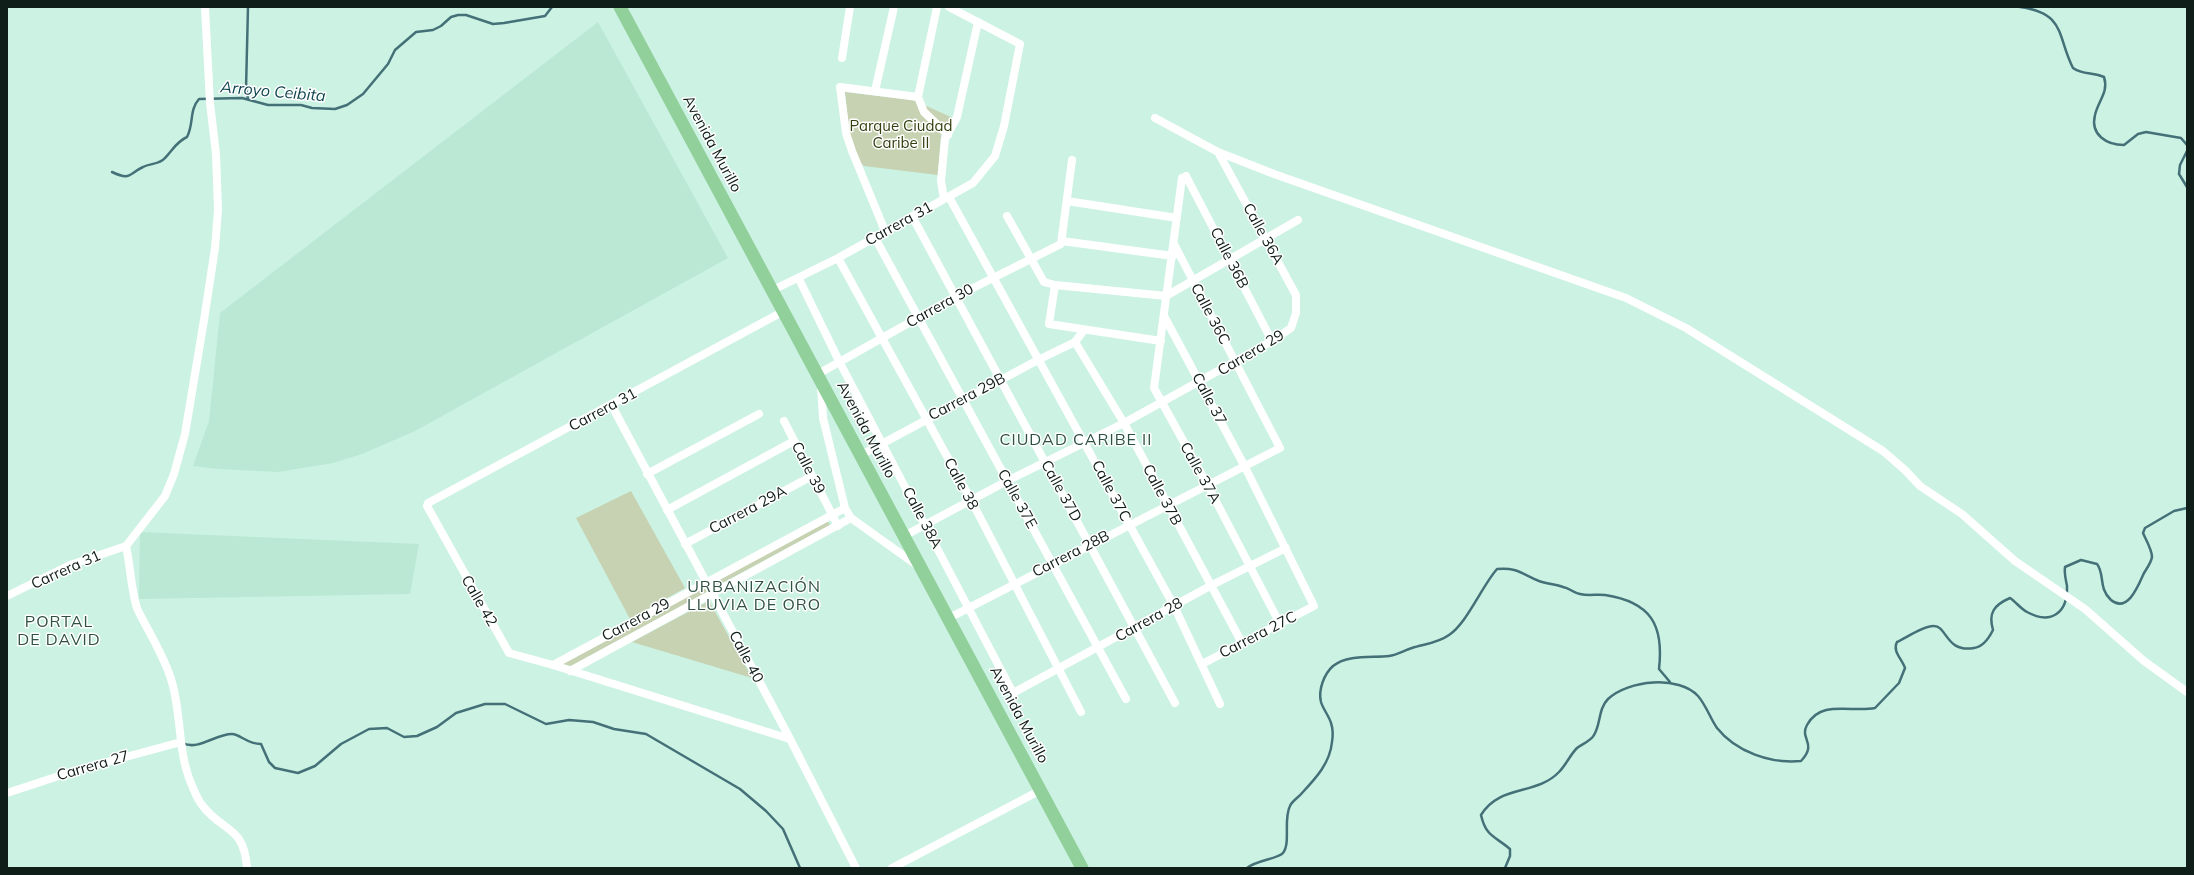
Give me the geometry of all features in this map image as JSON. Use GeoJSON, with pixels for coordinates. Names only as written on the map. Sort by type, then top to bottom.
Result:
{"type":"FeatureCollection","features":[{"type":"Feature","properties":{"kind":"main road","name":"Avenida Murillo"},"geometry":{"type":"LineString","coordinates":[[620,7],[820,377],[921,569],[949,618],[1082,868]]}},
{"type":"Feature","properties":{"kind":"street"},"geometry":{"type":"LineString","coordinates":[[204,7],[210,103],[216,154],[218,210],[216,240],[185,434],[174,474],[164,496],[126,546],[135,604],[161,654],[171,679],[178,708],[181,742],[190,781],[201,804],[215,818],[234,832],[241,840],[246,852],[247,868]]}},
{"type":"Feature","properties":{"kind":"street"},"geometry":{"type":"LineString","coordinates":[[842,58],[850,7]]}},
{"type":"Feature","properties":{"kind":"street"},"geometry":{"type":"LineString","coordinates":[[875,91],[894,7]]}},
{"type":"Feature","properties":{"kind":"street"},"geometry":{"type":"LineString","coordinates":[[937,7],[918,97],[924,112],[948,135]]}},
{"type":"Feature","properties":{"kind":"street"},"geometry":{"type":"LineString","coordinates":[[946,198],[941,181],[945,139],[957,117],[978,22],[949,7]]}},
{"type":"Feature","properties":{"kind":"street","name":"Carrera 31"},"geometry":{"type":"LineString","coordinates":[[773,290],[799,279],[838,258],[874,236],[973,183],[980,176],[995,156],[1002,135],[1020,44],[978,22]]}},
{"type":"Feature","properties":{"kind":"street"},"geometry":{"type":"LineString","coordinates":[[885,230],[853,156],[846,133],[840,87],[918,97]]}},
{"type":"Feature","properties":{"kind":"street"},"geometry":{"type":"LineString","coordinates":[[1155,118],[1218,152],[1388,216],[1626,298],[1686,328],[1883,451],[1905,470],[1920,486],[1962,514],[2015,561],[2085,609],[2144,661],[2187,692]]}},
{"type":"Feature","properties":{"kind":"street","name":"Calle 36A"},"geometry":{"type":"LineString","coordinates":[[1218,152],[1296,295],[1298,303],[1295,320]]}},
{"type":"Feature","properties":{"kind":"street"},"geometry":{"type":"LineString","coordinates":[[1072,160],[1062,241],[1172,256]]}},
{"type":"Feature","properties":{"kind":"street","name":"Calle 36B"},"geometry":{"type":"LineString","coordinates":[[1177,218],[1184,177],[1229,258],[1272,341]]}},
{"type":"Feature","properties":{"kind":"street","name":"Calle 37C"},"geometry":{"type":"LineString","coordinates":[[946,198],[994,277],[1038,360],[1174,606],[1220,704]]}},
{"type":"Feature","properties":{"kind":"street"},"geometry":{"type":"LineString","coordinates":[[1067,201],[1177,218],[1164,316]]}},
{"type":"Feature","properties":{"kind":"street","name":"Calle 37D"},"geometry":{"type":"LineString","coordinates":[[912,216],[1135,626],[1175,703]]}},
{"type":"Feature","properties":{"kind":"street"},"geometry":{"type":"LineString","coordinates":[[1007,216],[1044,282],[1055,285],[1166,296],[1229,258],[1298,220]]}},
{"type":"Feature","properties":{"kind":"street","name":"Calle 37E"},"geometry":{"type":"LineString","coordinates":[[874,236],[1126,699]]}},
{"type":"Feature","properties":{"kind":"street","name":"Carrera 30"},"geometry":{"type":"LineString","coordinates":[[820,377],[839,361],[994,277],[1058,246],[1062,241]]}},
{"type":"Feature","properties":{"kind":"street","name":"Calle 36C"},"geometry":{"type":"LineString","coordinates":[[1174,244],[1280,448]]}},
{"type":"Feature","properties":{"kind":"street","name":"Calle 38"},"geometry":{"type":"LineString","coordinates":[[838,258],[970,500],[1081,712]]}},
{"type":"Feature","properties":{"kind":"street","name":"Calle 38A"},"geometry":{"type":"LineString","coordinates":[[799,279],[839,361],[1013,693]]}},
{"type":"Feature","properties":{"kind":"street"},"geometry":{"type":"LineString","coordinates":[[1055,285],[1049,324],[1161,341]]}},
{"type":"Feature","properties":{"kind":"street","name":"Carrera 31"},"geometry":{"type":"LineString","coordinates":[[427,510],[428,503],[612,406],[784,311]]}},
{"type":"Feature","properties":{"kind":"street","name":"Calle 37A"},"geometry":{"type":"LineString","coordinates":[[1164,316],[1154,388],[1207,484],[1280,624]]}},
{"type":"Feature","properties":{"kind":"street","name":"Calle 37"},"geometry":{"type":"LineString","coordinates":[[1164,316],[1244,465],[1314,606]]}},
{"type":"Feature","properties":{"kind":"street","name":"Carrera 29"},"geometry":{"type":"LineString","coordinates":[[904,536],[970,500],[1124,423],[1200,382],[1272,341],[1291,328],[1295,320]]}},
{"type":"Feature","properties":{"kind":"street"},"geometry":{"type":"LineString","coordinates":[[1075,342],[1084,330]]}},
{"type":"Feature","properties":{"kind":"street","name":"Carrera 29B"},"geometry":{"type":"LineString","coordinates":[[861,455],[926,419],[1075,342]]}},
{"type":"Feature","properties":{"kind":"street","name":"Calle 37B"},"geometry":{"type":"LineString","coordinates":[[1075,342],[1124,423],[1167,506],[1212,584],[1242,643]]}},
{"type":"Feature","properties":{"kind":"street"},"geometry":{"type":"LineString","coordinates":[[820,377],[823,418],[845,508],[851,518],[921,569]]}},
{"type":"Feature","properties":{"kind":"street","name":"Calle 40"},"geometry":{"type":"LineString","coordinates":[[612,406],[666,510],[790,739],[856,868]]}},
{"type":"Feature","properties":{"kind":"street"},"geometry":{"type":"LineString","coordinates":[[647,474],[759,414]]}},
{"type":"Feature","properties":{"kind":"street","name":"Calle 39"},"geometry":{"type":"LineString","coordinates":[[784,421],[838,526]]}},
{"type":"Feature","properties":{"kind":"street"},"geometry":{"type":"LineString","coordinates":[[666,510],[794,441]]}},
{"type":"Feature","properties":{"kind":"street","name":"Carrera 28B"},"geometry":{"type":"LineString","coordinates":[[949,618],[1090,544],[1280,448]]}},
{"type":"Feature","properties":{"kind":"street","name":"Carrera 29A"},"geometry":{"type":"LineString","coordinates":[[685,544],[812,476]]}},
{"type":"Feature","properties":{"kind":"street","name":"Carrera 29"},"geometry":{"type":"LineString","coordinates":[[553,665],[845,508]]}},
{"type":"Feature","properties":{"kind":"street","name":"Calle 42"},"geometry":{"type":"LineString","coordinates":[[427,510],[508,653],[570,670],[790,739]]}},
{"type":"Feature","properties":{"kind":"street","name":"Carrera 29"},"geometry":{"type":"LineString","coordinates":[[570,670],[851,518]]}},
{"type":"Feature","properties":{"kind":"street","name":"Carrera 31"},"geometry":{"type":"LineString","coordinates":[[7,596],[70,565],[126,546]]}},
{"type":"Feature","properties":{"kind":"street","name":"Carrera 28"},"geometry":{"type":"LineString","coordinates":[[1013,693],[1099,648],[1135,626],[1212,584],[1250,567],[1286,548]]}},
{"type":"Feature","properties":{"kind":"street","name":"Carrera 27C"},"geometry":{"type":"LineString","coordinates":[[1202,664],[1314,606]]}},
{"type":"Feature","properties":{"kind":"street","name":"Carrera 27"},"geometry":{"type":"LineString","coordinates":[[7,793],[74,771],[181,742]]}},
{"type":"Feature","properties":{"kind":"street"},"geometry":{"type":"LineString","coordinates":[[892,868],[1041,790]]}},
{"type":"Feature","properties":{"kind":"shaded area"},"geometry":{"type":"Polygon","coordinates":[[[598,22],[728,258],[415,431],[362,454],[333,463],[278,472],[218,469],[193,466],[209,421],[220,313],[598,22]]]}},
{"type":"Feature","properties":{"kind":"shaded area"},"geometry":{"type":"Polygon","coordinates":[[[140,532],[419,544],[410,594],[139,599],[140,532]]]}},
{"type":"Feature","properties":{"kind":"green space","name":"Parque Ciudad Caribe II"},"geometry":{"type":"Polygon","coordinates":[[[845,92],[913,100],[953,118],[941,134],[938,175],[864,166],[855,157],[849,134],[845,92]]]}},
{"type":"Feature","properties":{"kind":"green space"},"geometry":{"type":"Polygon","coordinates":[[[631,491],[685,588],[630,619],[576,518],[631,491]]]}},
{"type":"Feature","properties":{"kind":"green space"},"geometry":{"type":"Polygon","coordinates":[[[827,520],[830,525],[713,588],[710,584],[827,520]]]}},
{"type":"Feature","properties":{"kind":"green space"},"geometry":{"type":"Polygon","coordinates":[[[704,587],[707,592],[571,666],[563,664],[704,587]]]}},
{"type":"Feature","properties":{"kind":"green space"},"geometry":{"type":"Polygon","coordinates":[[[709,601],[752,678],[632,642],[709,601]]]}},
{"type":"Feature","properties":{"kind":"waterway"},"geometry":{"type":"LineString","coordinates":[[248,7],[246,89],[248,99]]}},
{"type":"Feature","properties":{"kind":"waterway","name":"Arroyo Ceibita"},"geometry":{"type":"LineString","coordinates":[[112,172],[118,175],[129,176],[146,166],[163,160],[177,144],[187,137],[194,108],[199,99],[242,98],[268,105],[301,105],[312,108],[335,109],[347,105],[363,94],[388,64],[395,50],[416,32],[433,30],[441,26],[451,17],[458,15],[466,15],[493,24],[545,16],[552,7]]}},
{"type":"Feature","properties":{"kind":"waterway","name":"Arroyo Ceibita"},"geometry":{"type":"LineString","coordinates":[[2020,7],[2035,10],[2053,21],[2058,28],[2073,68],[2081,72],[2096,74],[2104,77],[2104,92],[2096,110],[2094,122],[2097,133],[2101,138],[2118,145],[2124,145],[2138,134],[2146,132],[2181,138],[2187,145]]}},
{"type":"Feature","properties":{"kind":"waterway","name":"Arroyo Ceibita"},"geometry":{"type":"LineString","coordinates":[[2187,151],[2180,165],[2179,174],[2187,187]]}},
{"type":"Feature","properties":{"kind":"waterway"},"geometry":{"type":"LineString","coordinates":[[1505,868],[1510,856],[1510,849],[1488,832],[1481,815],[1489,805],[1498,799],[1508,794],[1540,784],[1559,772],[1577,748],[1593,737],[1605,703],[1617,693],[1640,684],[1653,682],[1679,685],[1689,689],[1698,696],[1717,728],[1734,744],[1755,755],[1766,758],[1801,761],[1808,750],[1805,730],[1813,717],[1820,712],[1829,710],[1875,708],[1899,683],[1905,668],[1896,649],[1897,642],[1920,630],[1934,626],[1942,630],[1948,639],[1958,647],[1974,648],[1980,646],[1990,636],[1993,630],[1991,619],[1994,610],[2010,598],[2025,611],[2036,616],[2050,617],[2061,610],[2065,603],[2067,595],[2065,567],[2081,560],[2097,564],[2101,572],[2104,591],[2111,600],[2117,603],[2128,601],[2136,590],[2152,557],[2149,545],[2143,533],[2145,528],[2174,511],[2187,508]]}},
{"type":"Feature","properties":{"kind":"waterway"},"geometry":{"type":"LineString","coordinates":[[1247,868],[1256,863],[1277,857],[1283,853],[1286,843],[1287,817],[1290,806],[1322,770],[1331,750],[1333,735],[1332,725],[1320,697],[1322,682],[1330,669],[1339,662],[1353,658],[1382,657],[1398,654],[1445,638],[1462,622],[1497,569],[1515,570],[1539,581],[1557,585],[1580,594],[1605,595],[1621,598],[1634,603],[1644,610],[1651,618],[1656,628],[1660,653],[1659,669],[1670,682]]}},
{"type":"Feature","properties":{"kind":"waterway"},"geometry":{"type":"LineString","coordinates":[[183,743],[189,745],[201,744],[219,737],[235,734],[256,744],[261,744],[269,762],[275,768],[298,773],[315,766],[341,744],[369,729],[387,728],[404,737],[417,736],[437,727],[456,713],[485,704],[505,704],[546,724],[569,720],[593,722],[614,729],[646,734],[740,789],[766,811],[783,829],[800,868]]}},
{"type":"Feature","properties":{"kind":"district","name":"CIUDAD CARIBE II"},"geometry":{"type":"Point","coordinates":[1076,440]}},
{"type":"Feature","properties":{"kind":"district","name":"URBANIZACIÓN LLUVIA DE ORO"},"geometry":{"type":"Point","coordinates":[754,596]}},
{"type":"Feature","properties":{"kind":"district","name":"PORTAL DE DAVID"},"geometry":{"type":"Point","coordinates":[59,631]}}]}
